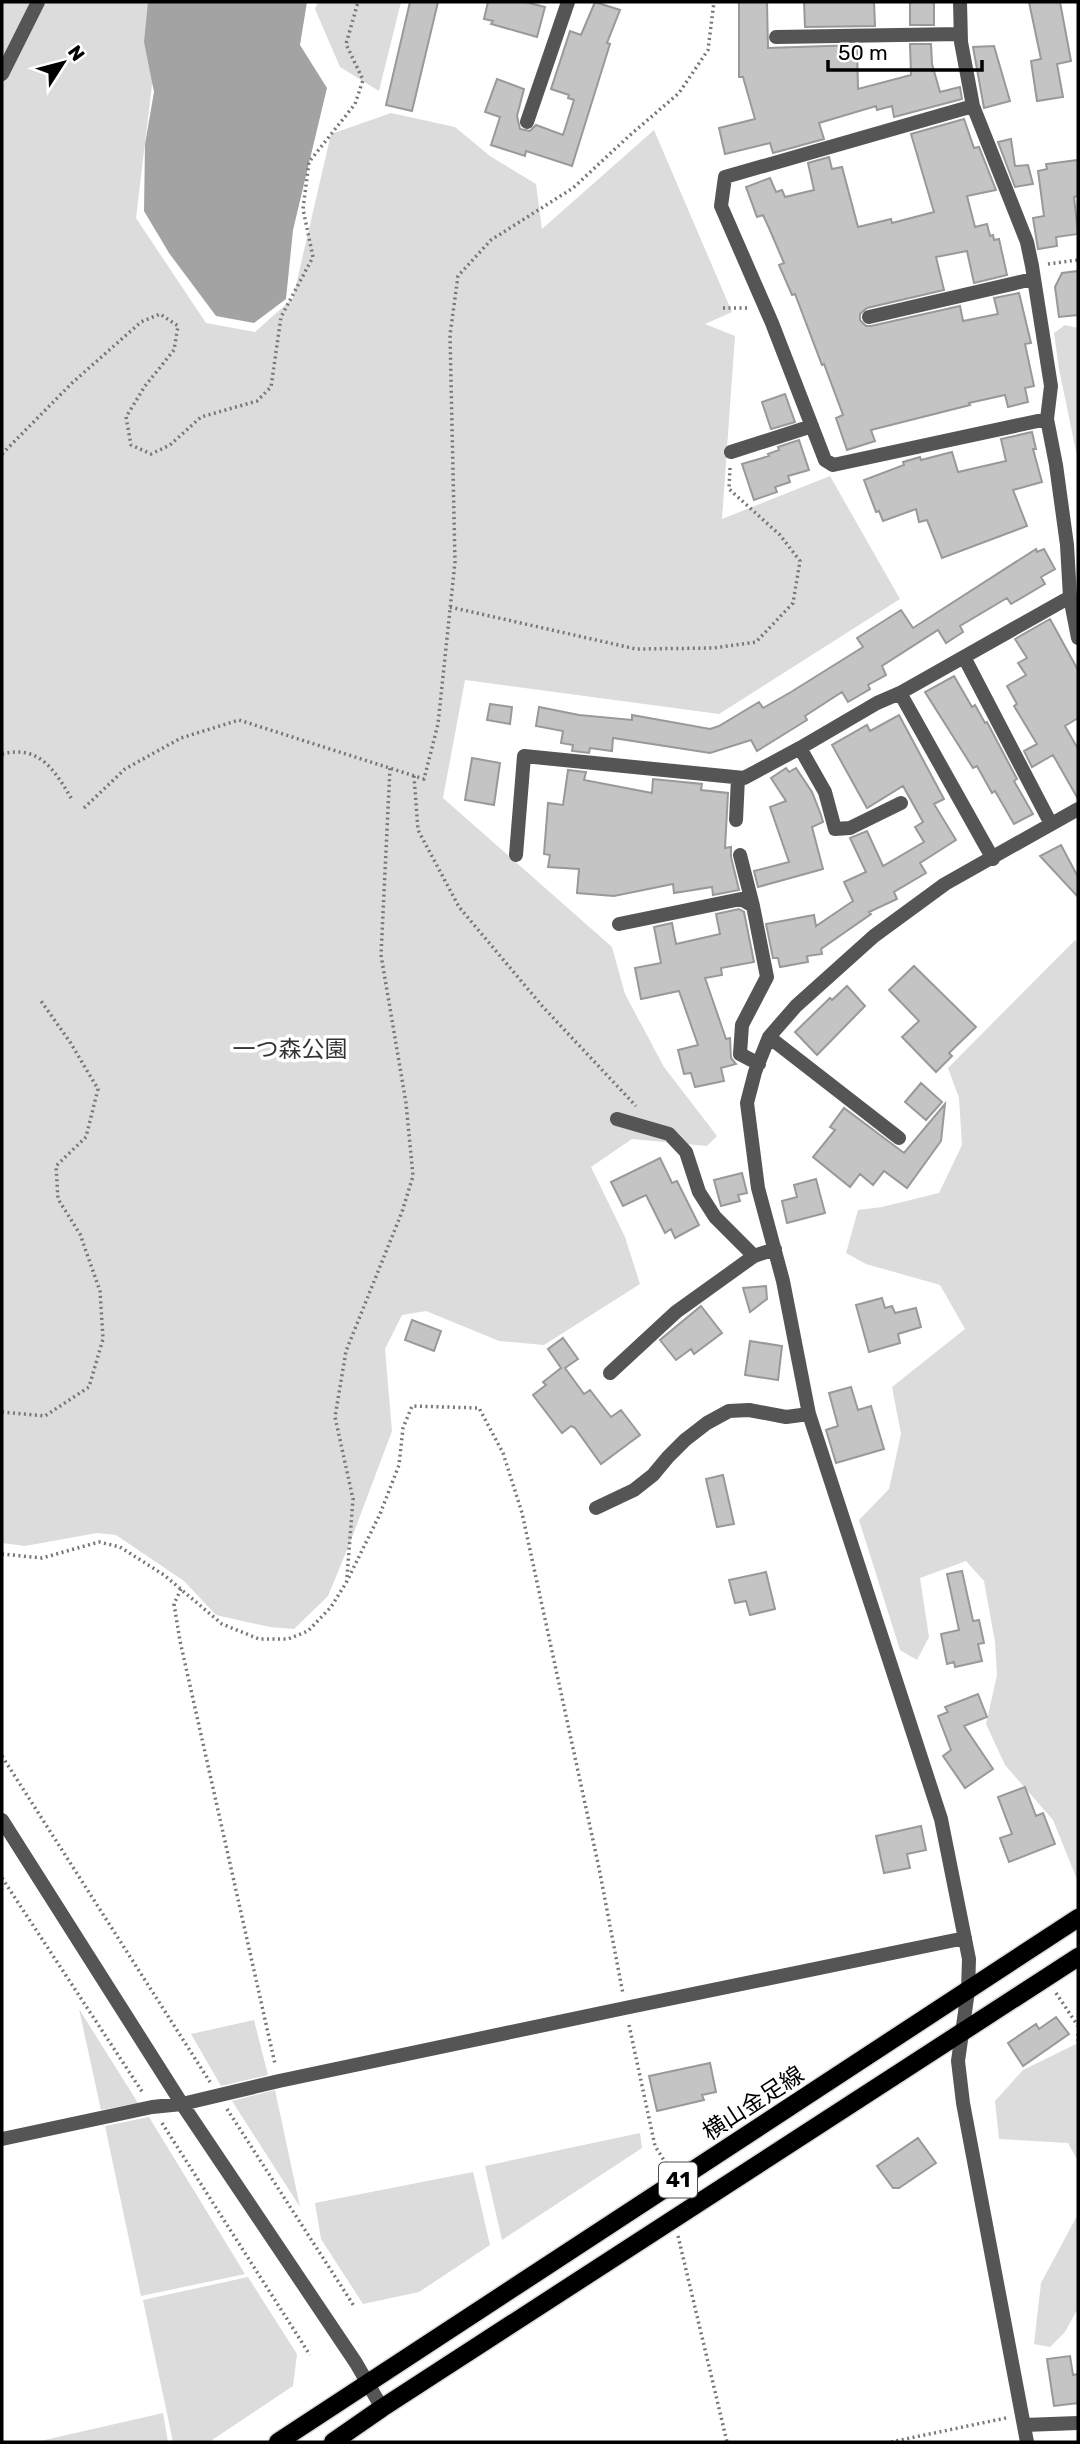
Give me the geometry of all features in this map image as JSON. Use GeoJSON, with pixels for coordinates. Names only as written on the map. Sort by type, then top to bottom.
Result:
{"type":"FeatureCollection","features":[{"type":"Feature","properties":{"kind":"main road","name":"横山金足線"},"geometry":{"type":"LineString","coordinates":[[278,2442],[1078,1919]]}},
{"type":"Feature","properties":{"kind":"main road","name":"41"},"geometry":{"type":"LineString","coordinates":[[333,2442],[1078,1957]]}},
{"type":"Feature","properties":{"kind":"street"},"geometry":{"type":"LineString","coordinates":[[2,74],[38,2]]}},
{"type":"Feature","properties":{"kind":"street"},"geometry":{"type":"LineString","coordinates":[[527,122],[568,2]]}},
{"type":"Feature","properties":{"kind":"street"},"geometry":{"type":"LineString","coordinates":[[960,2],[960,34],[973,106],[1027,242],[1033,272],[1051,386],[1047,419],[1056,465],[1067,545],[1070,597],[1078,638]]}},
{"type":"Feature","properties":{"kind":"street"},"geometry":{"type":"LineString","coordinates":[[776,37],[960,34]]}},
{"type":"Feature","properties":{"kind":"street"},"geometry":{"type":"LineString","coordinates":[[973,106],[725,177],[721,206],[825,460],[833,465],[1047,419]]}},
{"type":"Feature","properties":{"kind":"street"},"geometry":{"type":"LineString","coordinates":[[869,317],[1033,272]]}},
{"type":"Feature","properties":{"kind":"street"},"geometry":{"type":"LineString","coordinates":[[731,452],[813,426]]}},
{"type":"Feature","properties":{"kind":"street"},"geometry":{"type":"LineString","coordinates":[[516,855],[524,755],[744,778],[1070,597]]}},
{"type":"Feature","properties":{"kind":"street"},"geometry":{"type":"LineString","coordinates":[[964,657],[1051,824]]}},
{"type":"Feature","properties":{"kind":"street"},"geometry":{"type":"LineString","coordinates":[[900,693],[993,859]]}},
{"type":"Feature","properties":{"kind":"street"},"geometry":{"type":"LineString","coordinates":[[800,748],[825,792],[835,829],[850,828],[901,803]]}},
{"type":"Feature","properties":{"kind":"street"},"geometry":{"type":"LineString","coordinates":[[737,820],[738,778]]}},
{"type":"Feature","properties":{"kind":"street"},"geometry":{"type":"LineString","coordinates":[[1027,2442],[962,2103],[958,2061],[968,1991],[969,1959],[941,1819],[809,1414],[775,1249],[758,1188],[747,1103],[769,1037],[796,1006],[874,936],[945,884],[1078,809]]}},
{"type":"Feature","properties":{"kind":"street"},"geometry":{"type":"LineString","coordinates":[[740,855],[767,977],[742,1026],[740,1054],[758,1064]]}},
{"type":"Feature","properties":{"kind":"street"},"geometry":{"type":"LineString","coordinates":[[619,924],[741,899],[753,906]]}},
{"type":"Feature","properties":{"kind":"street"},"geometry":{"type":"LineString","coordinates":[[769,1037],[899,1138]]}},
{"type":"Feature","properties":{"kind":"street"},"geometry":{"type":"LineString","coordinates":[[617,1119],[669,1134],[686,1152],[699,1192],[715,1217],[754,1256]]}},
{"type":"Feature","properties":{"kind":"street"},"geometry":{"type":"LineString","coordinates":[[610,1373],[676,1312],[754,1256],[775,1249]]}},
{"type":"Feature","properties":{"kind":"street"},"geometry":{"type":"LineString","coordinates":[[596,1508],[634,1490],[653,1475],[685,1440],[729,1411],[749,1410],[786,1417],[809,1414]]}},
{"type":"Feature","properties":{"kind":"street"},"geometry":{"type":"LineString","coordinates":[[2,1820],[182,2104],[382,2408]]}},
{"type":"Feature","properties":{"kind":"street"},"geometry":{"type":"LineString","coordinates":[[2,2139],[152,2107],[182,2104],[279,2081],[965,1938]]}},
{"type":"Feature","properties":{"kind":"street"},"geometry":{"type":"LineString","coordinates":[[1023,2420],[1078,2423]]}},
{"type":"Feature","properties":{"kind":"path"},"geometry":{"type":"LineString","coordinates":[[2,454],[72,383],[141,322],[160,314],[178,326],[174,350],[145,386],[126,417],[131,445],[151,454],[170,445],[201,417],[257,401],[271,387],[281,317],[313,257],[303,209],[309,162],[355,104],[363,80],[346,44],[358,2]]}},
{"type":"Feature","properties":{"kind":"path"},"geometry":{"type":"LineString","coordinates":[[85,808],[125,769],[181,737],[239,720],[424,779],[438,724],[455,562],[450,335],[458,276],[491,240],[573,188],[679,93],[708,50],[714,2]]}},
{"type":"Feature","properties":{"kind":"path"},"geometry":{"type":"LineString","coordinates":[[1033,272],[1078,260]]}},
{"type":"Feature","properties":{"kind":"path"},"geometry":{"type":"LineString","coordinates":[[723,308],[764,306]]}},
{"type":"Feature","properties":{"kind":"path"},"geometry":{"type":"LineString","coordinates":[[450,607],[636,649],[715,648],[756,642],[793,603],[800,561],[780,535],[729,489],[731,452]]}},
{"type":"Feature","properties":{"kind":"path"},"geometry":{"type":"LineString","coordinates":[[2,754],[23,752],[48,763],[73,801]]}},
{"type":"Feature","properties":{"kind":"path"},"geometry":{"type":"LineString","coordinates":[[346,1583],[353,1499],[335,1417],[346,1351],[402,1212],[413,1176],[406,1103],[380,956],[390,768]]}},
{"type":"Feature","properties":{"kind":"path"},"geometry":{"type":"LineString","coordinates":[[414,776],[418,830],[459,907],[543,1007],[660,1132]]}},
{"type":"Feature","properties":{"kind":"path"},"geometry":{"type":"LineString","coordinates":[[2,1412],[45,1416],[89,1387],[103,1339],[100,1291],[80,1234],[58,1199],[57,1166],[86,1137],[98,1089],[41,1001]]}},
{"type":"Feature","properties":{"kind":"path"},"geometry":{"type":"LineString","coordinates":[[2,1554],[42,1558],[99,1542],[120,1547],[181,1589],[222,1623],[259,1639],[288,1639],[308,1631],[331,1607],[346,1583],[380,1514],[399,1465],[403,1428],[412,1406],[479,1408],[503,1453],[522,1513],[599,1867],[625,2008]]}},
{"type":"Feature","properties":{"kind":"path"},"geometry":{"type":"LineString","coordinates":[[181,1589],[174,1604],[180,1641],[279,2081]]}},
{"type":"Feature","properties":{"kind":"path"},"geometry":{"type":"LineString","coordinates":[[2,1756],[354,2306]]}},
{"type":"Feature","properties":{"kind":"path"},"geometry":{"type":"LineString","coordinates":[[1056,1993],[1078,2026]]}},
{"type":"Feature","properties":{"kind":"path"},"geometry":{"type":"LineString","coordinates":[[1078,2034],[1078,2042]]}},
{"type":"Feature","properties":{"kind":"path"},"geometry":{"type":"LineString","coordinates":[[891,2442],[1023,2420]]}},
{"type":"Feature","properties":{"kind":"green space","name":"一つ森公園"},"geometry":{"type":"Polygon","coordinates":[[[2,2],[162,2],[136,218],[206,323],[255,332],[293,298],[331,134],[391,113],[455,127],[490,156],[536,184],[542,229],[654,130],[732,312],[705,324],[735,336],[722,519],[830,476],[900,599],[719,714],[465,680],[443,798],[612,947],[625,994],[664,1067],[717,1136],[707,1146],[632,1139],[591,1167],[625,1237],[640,1284],[544,1345],[499,1341],[426,1311],[402,1315],[385,1349],[392,1431],[328,1596],[294,1629],[270,1627],[216,1615],[184,1581],[116,1535],[97,1533],[25,1546],[2,1543],[2,2]]]}},
{"type":"Feature","properties":{"kind":"green space"},"geometry":{"type":"Polygon","coordinates":[[[318,2],[401,2],[379,91],[340,67],[315,9],[318,2]]]}},
{"type":"Feature","properties":{"kind":"green space"},"geometry":{"type":"Polygon","coordinates":[[[1065,325],[1078,328],[1078,461],[1054,333],[1065,325]]]}},
{"type":"Feature","properties":{"kind":"green space"},"geometry":{"type":"Polygon","coordinates":[[[1075,940],[1078,945],[1078,1882],[1053,1820],[1005,1765],[986,1724],[997,1675],[995,1642],[984,1581],[966,1561],[920,1578],[929,1637],[917,1660],[900,1650],[859,1520],[889,1489],[901,1434],[892,1387],[965,1329],[940,1285],[866,1264],[846,1253],[858,1210],[939,1193],[962,1145],[959,1098],[948,1068],[1075,940]]]}},
{"type":"Feature","properties":{"kind":"green space"},"geometry":{"type":"Polygon","coordinates":[[[79,2009],[138,2103],[101,2110],[79,2009]]]}},
{"type":"Feature","properties":{"kind":"green space"},"geometry":{"type":"Polygon","coordinates":[[[254,2020],[268,2075],[221,2086],[191,2034],[254,2020]]]}},
{"type":"Feature","properties":{"kind":"green space"},"geometry":{"type":"Polygon","coordinates":[[[1078,2043],[1078,2161],[1068,2143],[999,2139],[995,2101],[1023,2070],[1078,2043]]]}},
{"type":"Feature","properties":{"kind":"green space"},"geometry":{"type":"Polygon","coordinates":[[[275,2090],[300,2207],[232,2101],[275,2090]]]}},
{"type":"Feature","properties":{"kind":"green space"},"geometry":{"type":"Polygon","coordinates":[[[149,2117],[245,2274],[141,2296],[105,2126],[149,2117]]]}},
{"type":"Feature","properties":{"kind":"green space"},"geometry":{"type":"Polygon","coordinates":[[[640,2133],[642,2148],[502,2240],[485,2166],[640,2133]]]}},
{"type":"Feature","properties":{"kind":"green space"},"geometry":{"type":"Polygon","coordinates":[[[473,2172],[490,2245],[419,2292],[363,2304],[321,2239],[315,2203],[473,2172]]]}},
{"type":"Feature","properties":{"kind":"green space"},"geometry":{"type":"Polygon","coordinates":[[[1078,2214],[1078,2308],[1065,2332],[1050,2347],[1034,2344],[1041,2283],[1078,2214]]]}},
{"type":"Feature","properties":{"kind":"green space"},"geometry":{"type":"Polygon","coordinates":[[[248,2277],[297,2354],[293,2386],[209,2442],[173,2442],[143,2300],[248,2277]]]}},
{"type":"Feature","properties":{"kind":"green space"},"geometry":{"type":"Polygon","coordinates":[[[163,2413],[168,2442],[36,2442],[163,2413]]]}},
{"type":"Feature","properties":{"kind":"shaded area"},"geometry":{"type":"Polygon","coordinates":[[[148,2],[307,2],[300,45],[327,88],[293,230],[286,299],[254,323],[216,316],[169,253],[144,211],[145,144],[154,92],[144,42],[148,2]]]}},
{"type":"Feature","properties":{"kind":"building"},"geometry":{"type":"Polygon","coordinates":[[[410,2],[438,2],[412,111],[386,105],[410,2]]]}},
{"type":"Feature","properties":{"kind":"building"},"geometry":{"type":"Polygon","coordinates":[[[488,2],[525,2],[545,7],[537,37],[491,24],[493,21],[484,19],[488,2]]]}},
{"type":"Feature","properties":{"kind":"building"},"geometry":{"type":"Polygon","coordinates":[[[595,2],[620,10],[607,43],[610,44],[572,166],[526,151],[525,156],[491,145],[500,117],[485,112],[497,79],[524,89],[517,116],[520,129],[530,131],[536,125],[563,135],[574,100],[568,98],[569,95],[551,89],[570,31],[581,35],[595,2]]]}},
{"type":"Feature","properties":{"kind":"building"},"geometry":{"type":"Polygon","coordinates":[[[739,2],[767,2],[768,48],[857,45],[858,89],[911,75],[910,44],[931,44],[932,64],[940,92],[960,87],[962,99],[894,117],[892,106],[877,110],[876,106],[819,123],[824,139],[773,153],[770,143],[725,154],[719,128],[755,119],[743,77],[739,77],[739,2]]]}},
{"type":"Feature","properties":{"kind":"building"},"geometry":{"type":"Polygon","coordinates":[[[804,2],[874,2],[875,26],[805,27],[804,2]]]}},
{"type":"Feature","properties":{"kind":"building"},"geometry":{"type":"Polygon","coordinates":[[[910,2],[934,2],[934,25],[910,25],[910,2]]]}},
{"type":"Feature","properties":{"kind":"building"},"geometry":{"type":"Polygon","coordinates":[[[1029,2],[1060,2],[1071,61],[1057,64],[1063,97],[1037,101],[1031,61],[1041,59],[1029,2]]]}},
{"type":"Feature","properties":{"kind":"building"},"geometry":{"type":"Polygon","coordinates":[[[994,46],[1010,101],[984,108],[973,47],[994,46]]]}},
{"type":"Feature","properties":{"kind":"building"},"geometry":{"type":"Polygon","coordinates":[[[964,119],[974,148],[979,147],[996,190],[967,196],[975,227],[987,224],[990,236],[993,235],[994,240],[999,239],[1007,275],[974,283],[967,251],[936,257],[944,290],[867,308],[860,314],[860,320],[866,326],[871,326],[960,306],[963,321],[998,314],[994,298],[1019,293],[1031,343],[1025,344],[1034,386],[1025,388],[1028,402],[1008,407],[1005,395],[969,403],[970,405],[871,430],[875,441],[847,450],[836,418],[843,415],[824,364],[822,365],[795,294],[792,295],[779,265],[784,263],[769,228],[763,215],[757,217],[746,187],[770,178],[776,192],[782,190],[785,197],[814,190],[808,163],[829,157],[832,169],[842,167],[858,227],[891,219],[892,223],[934,212],[911,134],[964,119]]]}},
{"type":"Feature","properties":{"kind":"building"},"geometry":{"type":"Polygon","coordinates":[[[1011,139],[1015,166],[1028,165],[1033,184],[1015,187],[998,142],[1011,139]]]}},
{"type":"Feature","properties":{"kind":"building"},"geometry":{"type":"Polygon","coordinates":[[[1078,160],[1078,196],[1074,197],[1078,234],[1056,237],[1057,246],[1038,249],[1033,218],[1044,216],[1038,171],[1047,169],[1046,164],[1078,160]]]}},
{"type":"Feature","properties":{"kind":"building"},"geometry":{"type":"Polygon","coordinates":[[[1078,271],[1078,315],[1059,317],[1055,287],[1062,273],[1078,271]]]}},
{"type":"Feature","properties":{"kind":"building"},"geometry":{"type":"Polygon","coordinates":[[[785,394],[795,422],[771,429],[762,402],[785,394]]]}},
{"type":"Feature","properties":{"kind":"building"},"geometry":{"type":"Polygon","coordinates":[[[1032,432],[1036,449],[1033,449],[1042,482],[1013,490],[1027,526],[942,558],[927,520],[919,522],[916,509],[883,521],[879,511],[876,512],[864,480],[904,465],[903,462],[952,452],[958,472],[1006,461],[1001,439],[1032,432]]]}},
{"type":"Feature","properties":{"kind":"building"},"geometry":{"type":"Polygon","coordinates":[[[799,440],[809,470],[788,476],[790,482],[775,487],[777,492],[754,500],[742,464],[769,456],[768,454],[779,450],[778,447],[799,440]]]}},
{"type":"Feature","properties":{"kind":"building"},"geometry":{"type":"Polygon","coordinates":[[[1036,549],[1037,552],[1044,549],[1055,569],[1041,577],[1045,584],[1011,604],[1007,598],[960,626],[963,632],[946,643],[938,630],[882,666],[886,675],[868,685],[870,689],[848,702],[842,692],[805,716],[807,720],[757,751],[751,740],[710,753],[613,738],[612,751],[590,748],[589,753],[572,751],[573,745],[561,743],[563,731],[536,726],[539,707],[579,715],[632,720],[632,715],[710,729],[719,726],[759,702],[763,708],[863,647],[857,638],[901,610],[913,628],[1036,549]]]}},
{"type":"Feature","properties":{"kind":"building"},"geometry":{"type":"Polygon","coordinates":[[[1050,619],[1078,670],[1078,718],[1065,726],[1078,749],[1078,799],[1053,755],[1032,767],[1024,751],[1037,744],[1014,706],[1017,704],[1007,686],[1026,675],[1018,663],[1027,658],[1015,639],[1050,619]]]}},
{"type":"Feature","properties":{"kind":"building"},"geometry":{"type":"Polygon","coordinates":[[[954,676],[972,707],[975,705],[985,723],[987,722],[1017,779],[1014,781],[1033,814],[1014,824],[995,791],[992,793],[977,766],[973,768],[925,692],[954,676]]]}},
{"type":"Feature","properties":{"kind":"building"},"geometry":{"type":"Polygon","coordinates":[[[490,704],[512,707],[510,724],[487,720],[490,704]]]}},
{"type":"Feature","properties":{"kind":"building"},"geometry":{"type":"Polygon","coordinates":[[[899,715],[944,799],[934,804],[956,840],[920,863],[926,873],[894,892],[897,899],[869,912],[871,914],[821,949],[822,954],[807,956],[808,962],[780,967],[778,958],[773,958],[766,924],[814,915],[816,926],[853,901],[844,882],[866,872],[850,838],[867,831],[883,866],[924,842],[915,827],[923,822],[903,786],[867,808],[832,745],[867,725],[870,731],[899,715]]]}},
{"type":"Feature","properties":{"kind":"building"},"geometry":{"type":"Polygon","coordinates":[[[472,758],[500,763],[494,805],[465,800],[472,758]]]}},
{"type":"Feature","properties":{"kind":"building"},"geometry":{"type":"Polygon","coordinates":[[[786,768],[789,772],[796,768],[812,792],[821,815],[823,822],[812,827],[823,869],[758,887],[754,871],[789,862],[770,807],[786,801],[771,778],[786,768]]]}},
{"type":"Feature","properties":{"kind":"building"},"geometry":{"type":"Polygon","coordinates":[[[568,770],[586,772],[584,780],[652,793],[653,779],[702,784],[701,790],[728,793],[725,848],[731,847],[739,890],[713,895],[712,887],[674,893],[673,884],[614,896],[577,893],[579,869],[548,867],[550,855],[544,854],[548,803],[563,805],[568,770]]]}},
{"type":"Feature","properties":{"kind":"building"},"geometry":{"type":"Polygon","coordinates":[[[1061,845],[1078,877],[1078,897],[1040,856],[1061,845]]]}},
{"type":"Feature","properties":{"kind":"building"},"geometry":{"type":"Polygon","coordinates":[[[739,909],[744,912],[754,962],[721,968],[722,975],[705,978],[726,1039],[730,1038],[731,1058],[736,1064],[721,1068],[724,1081],[695,1087],[691,1073],[684,1074],[678,1050],[698,1045],[679,991],[641,999],[635,968],[661,963],[654,927],[672,923],[676,944],[720,934],[716,914],[739,909]]]}},
{"type":"Feature","properties":{"kind":"building"},"geometry":{"type":"Polygon","coordinates":[[[914,966],[976,1027],[949,1053],[952,1056],[936,1072],[902,1037],[919,1021],[889,990],[914,966]]]}},
{"type":"Feature","properties":{"kind":"building"},"geometry":{"type":"Polygon","coordinates":[[[847,986],[865,1006],[817,1055],[795,1032],[830,998],[832,1000],[847,986]]]}},
{"type":"Feature","properties":{"kind":"building"},"geometry":{"type":"Polygon","coordinates":[[[921,1083],[942,1102],[926,1120],[905,1102],[921,1083]]]}},
{"type":"Feature","properties":{"kind":"building"},"geometry":{"type":"Polygon","coordinates":[[[945,1104],[941,1141],[907,1188],[884,1171],[873,1185],[860,1174],[850,1187],[813,1157],[835,1130],[830,1127],[844,1108],[904,1153],[945,1104]]]}},
{"type":"Feature","properties":{"kind":"building"},"geometry":{"type":"Polygon","coordinates":[[[660,1158],[672,1183],[677,1181],[699,1225],[675,1238],[671,1229],[665,1233],[646,1195],[623,1206],[611,1182],[660,1158]]]}},
{"type":"Feature","properties":{"kind":"building"},"geometry":{"type":"Polygon","coordinates":[[[742,1173],[747,1193],[738,1195],[740,1201],[721,1206],[714,1180],[742,1173]]]}},
{"type":"Feature","properties":{"kind":"building"},"geometry":{"type":"Polygon","coordinates":[[[816,1179],[825,1213],[787,1223],[782,1201],[797,1197],[794,1185],[816,1179]]]}},
{"type":"Feature","properties":{"kind":"building"},"geometry":{"type":"Polygon","coordinates":[[[766,1286],[767,1299],[750,1312],[743,1288],[766,1286]]]}},
{"type":"Feature","properties":{"kind":"building"},"geometry":{"type":"Polygon","coordinates":[[[882,1298],[885,1308],[892,1306],[895,1313],[916,1308],[921,1327],[898,1334],[900,1343],[869,1352],[856,1305],[882,1298]]]}},
{"type":"Feature","properties":{"kind":"building"},"geometry":{"type":"Polygon","coordinates":[[[701,1306],[722,1333],[694,1354],[691,1349],[676,1360],[660,1340],[701,1306]]]}},
{"type":"Feature","properties":{"kind":"building"},"geometry":{"type":"Polygon","coordinates":[[[412,1320],[441,1331],[434,1351],[405,1340],[412,1320]]]}},
{"type":"Feature","properties":{"kind":"building"},"geometry":{"type":"Polygon","coordinates":[[[563,1338],[578,1359],[565,1368],[584,1394],[590,1390],[611,1417],[621,1410],[640,1435],[601,1464],[575,1428],[571,1426],[562,1433],[533,1395],[546,1385],[543,1382],[561,1368],[548,1349],[563,1338]]]}},
{"type":"Feature","properties":{"kind":"building"},"geometry":{"type":"Polygon","coordinates":[[[750,1341],[782,1346],[778,1380],[745,1375],[750,1341]]]}},
{"type":"Feature","properties":{"kind":"building"},"geometry":{"type":"Polygon","coordinates":[[[851,1387],[858,1410],[871,1406],[884,1449],[836,1463],[826,1430],[838,1426],[829,1393],[851,1387]]]}},
{"type":"Feature","properties":{"kind":"building"},"geometry":{"type":"Polygon","coordinates":[[[723,1475],[734,1524],[717,1527],[706,1479],[723,1475]]]}},
{"type":"Feature","properties":{"kind":"building"},"geometry":{"type":"Polygon","coordinates":[[[962,1571],[973,1621],[979,1620],[984,1643],[978,1644],[982,1661],[955,1667],[954,1662],[947,1664],[941,1634],[959,1630],[947,1574],[962,1571]]]}},
{"type":"Feature","properties":{"kind":"building"},"geometry":{"type":"Polygon","coordinates":[[[766,1572],[775,1609],[750,1615],[746,1601],[735,1603],[729,1580],[766,1572]]]}},
{"type":"Feature","properties":{"kind":"building"},"geometry":{"type":"Polygon","coordinates":[[[978,1694],[987,1717],[964,1726],[993,1769],[965,1788],[943,1756],[951,1750],[938,1716],[948,1712],[945,1707],[978,1694]]]}},
{"type":"Feature","properties":{"kind":"building"},"geometry":{"type":"Polygon","coordinates":[[[1025,1787],[1036,1816],[1043,1813],[1055,1844],[1009,1862],[1000,1838],[1012,1834],[998,1797],[1025,1787]]]}},
{"type":"Feature","properties":{"kind":"building"},"geometry":{"type":"Polygon","coordinates":[[[921,1826],[926,1850],[907,1854],[910,1868],[884,1873],[876,1836],[921,1826]]]}},
{"type":"Feature","properties":{"kind":"building"},"geometry":{"type":"Polygon","coordinates":[[[1056,2017],[1069,2034],[1023,2066],[1008,2043],[1036,2024],[1039,2029],[1056,2017]]]}},
{"type":"Feature","properties":{"kind":"building"},"geometry":{"type":"Polygon","coordinates":[[[710,2063],[716,2092],[702,2095],[704,2100],[657,2111],[649,2076],[710,2063]]]}},
{"type":"Feature","properties":{"kind":"building"},"geometry":{"type":"Polygon","coordinates":[[[918,2138],[936,2163],[899,2188],[893,2188],[877,2166],[918,2138]]]}},
{"type":"Feature","properties":{"kind":"building"},"geometry":{"type":"Polygon","coordinates":[[[1070,2356],[1073,2375],[1078,2374],[1078,2403],[1054,2406],[1047,2359],[1070,2356]]]}}]}
